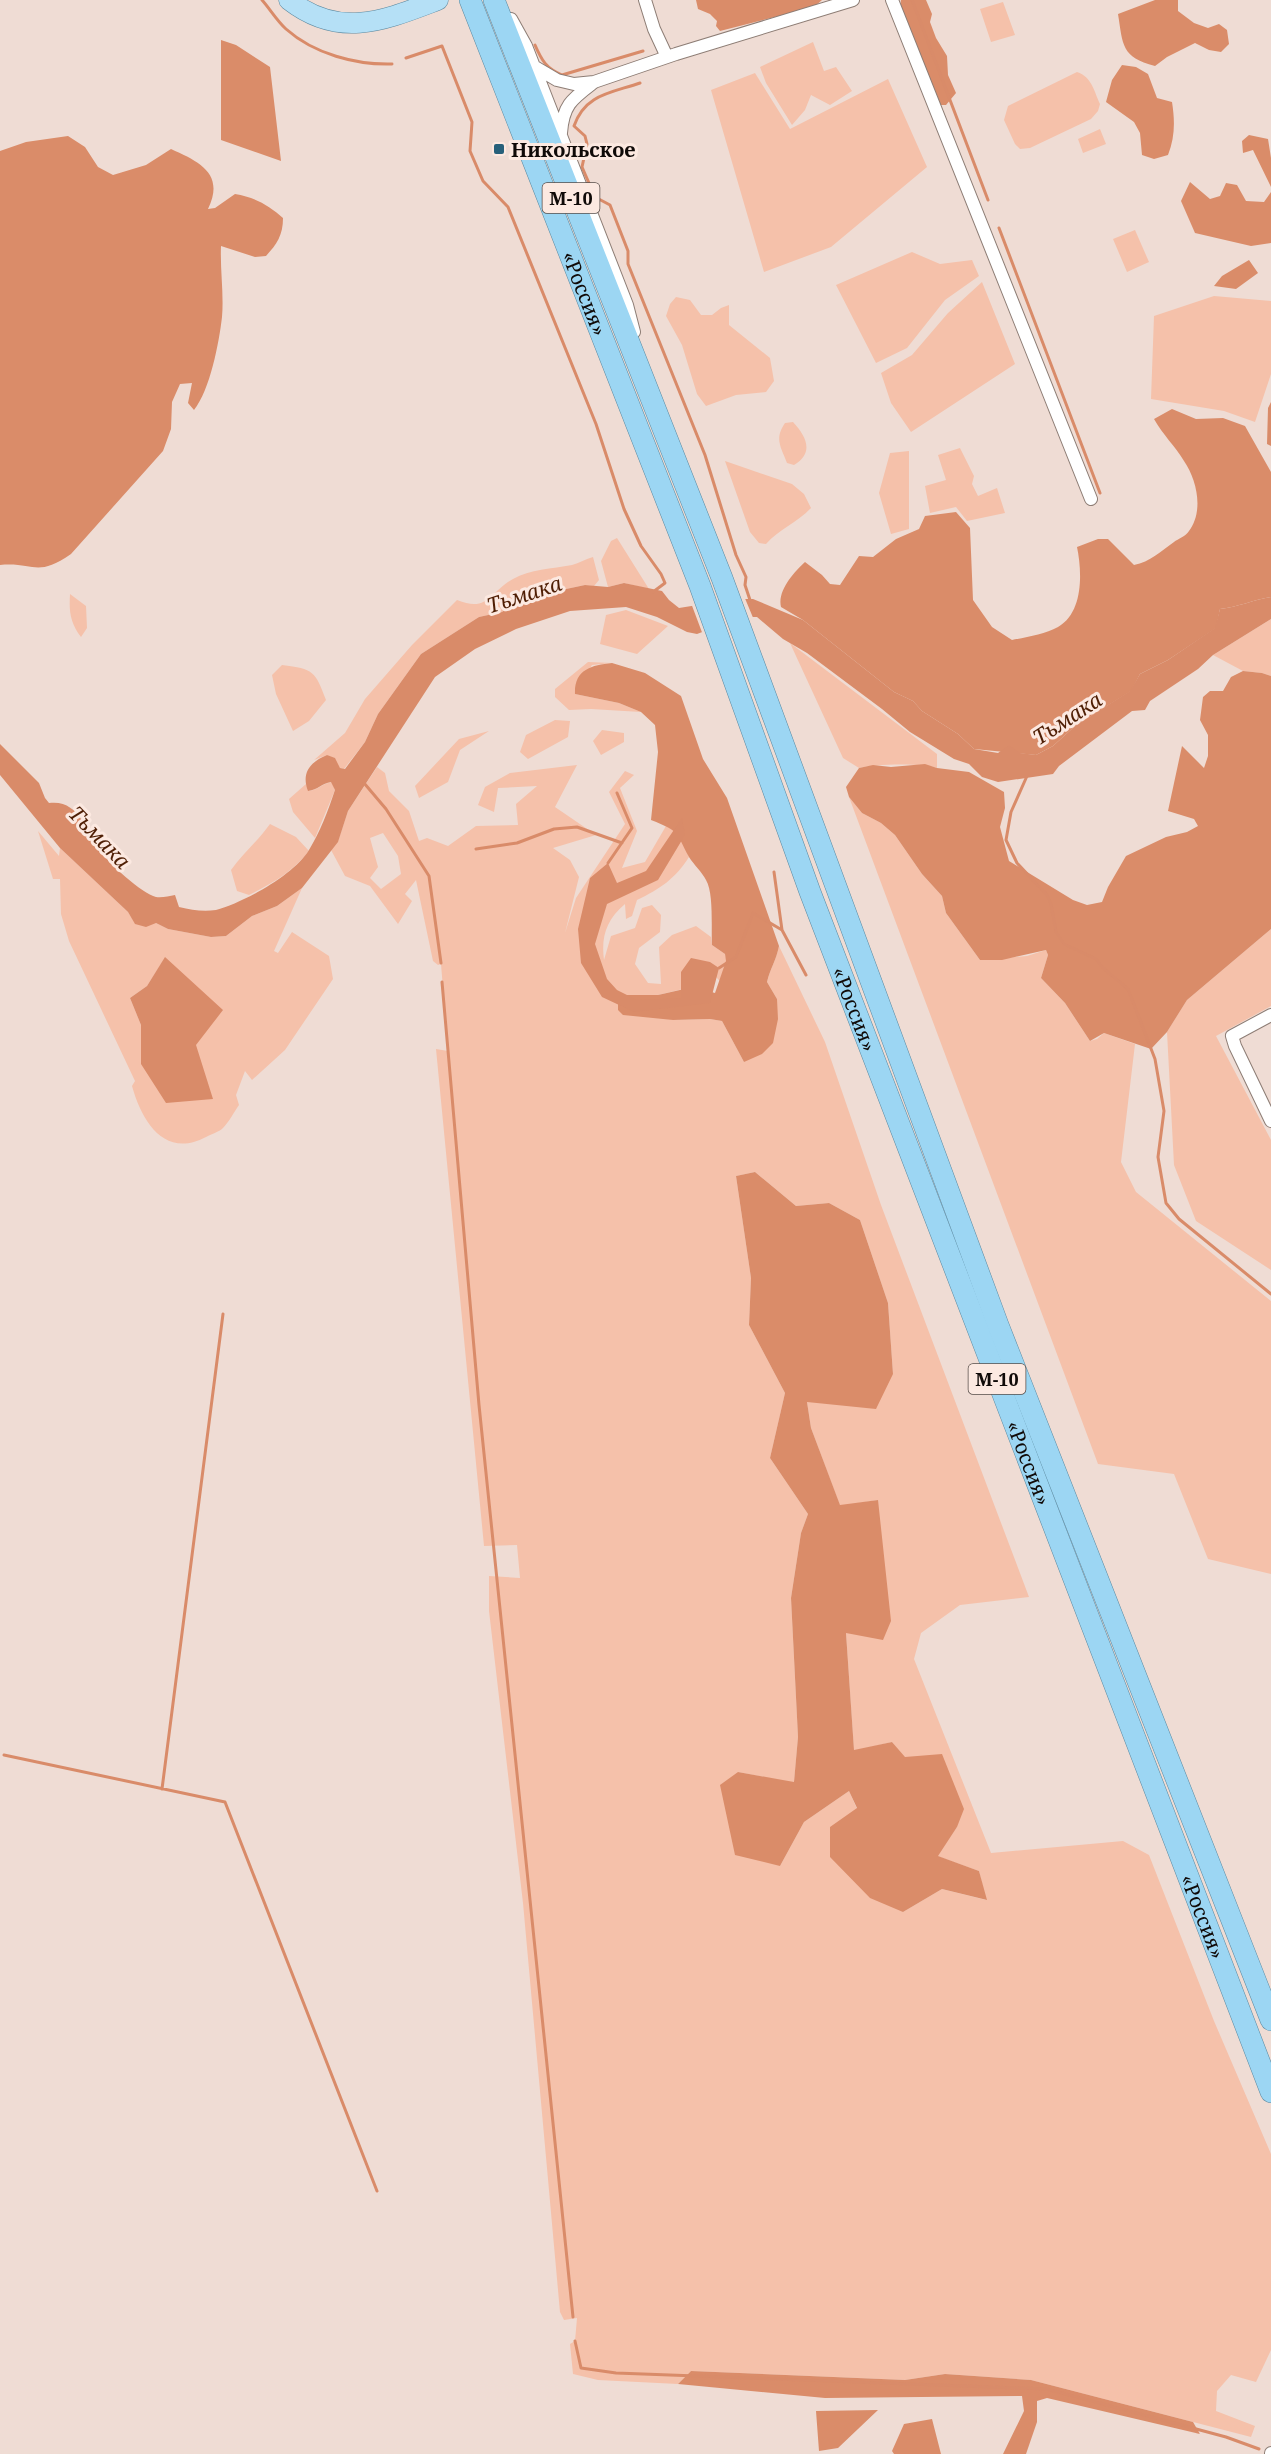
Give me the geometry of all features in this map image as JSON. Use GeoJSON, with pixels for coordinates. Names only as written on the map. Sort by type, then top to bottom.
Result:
{"type":"FeatureCollection","features":[{"type":"Feature","properties":{"kind":"highway","name":"«Россия»"},"geometry":{"type":"LineString","coordinates":[[470,0],[700,586],[810,892],[1271,2092]]}},
{"type":"Feature","properties":{"kind":"highway","name":"«Россия»"},"geometry":{"type":"LineString","coordinates":[[494,0],[722,578],[998,1325],[1271,2020]]}},
{"type":"Feature","properties":{"kind":"main road"},"geometry":{"type":"LineString","coordinates":[[289,0],[310,14],[356,24],[387,20],[438,0]]}},
{"type":"Feature","properties":{"kind":"street"},"geometry":{"type":"LineString","coordinates":[[500,0],[526,46],[627,305],[649,395]]}},
{"type":"Feature","properties":{"kind":"street"},"geometry":{"type":"LineString","coordinates":[[645,0],[654,29],[667,57]]}},
{"type":"Feature","properties":{"kind":"street"},"geometry":{"type":"LineString","coordinates":[[534,66],[557,80],[574,84],[594,82],[852,0]]}},
{"type":"Feature","properties":{"kind":"street"},"geometry":{"type":"LineString","coordinates":[[892,0],[1091,499]]}},
{"type":"Feature","properties":{"kind":"street"},"geometry":{"type":"LineString","coordinates":[[561,136],[564,115],[571,99],[594,82]]}},
{"type":"Feature","properties":{"kind":"street"},"geometry":{"type":"LineString","coordinates":[[1271,1015],[1232,1036],[1234,1046],[1271,1121]]}},
{"type":"Feature","properties":{"kind":"shaded area"},"geometry":{"type":"Polygon","coordinates":[[[696,0],[822,0],[814,7],[720,31],[716,26],[717,21],[710,14],[698,9],[696,0]]]}},
{"type":"Feature","properties":{"kind":"shaded area"},"geometry":{"type":"Polygon","coordinates":[[[901,0],[926,0],[932,14],[930,22],[947,56],[948,75],[956,93],[946,105],[939,105],[908,31],[901,0]]]}},
{"type":"Feature","properties":{"kind":"shaded area"},"geometry":{"type":"Polygon","coordinates":[[[1155,0],[1178,0],[1178,11],[1194,23],[1208,28],[1219,24],[1227,30],[1229,44],[1221,52],[1209,50],[1195,43],[1167,57],[1155,66],[1136,58],[1130,54],[1123,42],[1118,14],[1155,0]]]}},
{"type":"Feature","properties":{"kind":"shaded area"},"geometry":{"type":"Polygon","coordinates":[[[1003,2],[1015,35],[991,42],[980,9],[1003,2]]]}},
{"type":"Feature","properties":{"kind":"shaded area"},"geometry":{"type":"Polygon","coordinates":[[[221,40],[236,45],[270,67],[281,161],[221,140],[221,40]]]}},
{"type":"Feature","properties":{"kind":"shaded area"},"geometry":{"type":"Polygon","coordinates":[[[813,42],[824,71],[836,67],[852,91],[830,105],[811,95],[805,110],[792,125],[766,83],[760,67],[813,42]]]}},
{"type":"Feature","properties":{"kind":"shaded area"},"geometry":{"type":"Polygon","coordinates":[[[1122,65],[1136,67],[1148,74],[1157,98],[1172,102],[1174,129],[1168,155],[1154,159],[1142,155],[1140,133],[1134,122],[1106,102],[1112,80],[1122,65]]]}},
{"type":"Feature","properties":{"kind":"shaded area"},"geometry":{"type":"Polygon","coordinates":[[[1077,72],[1086,77],[1092,85],[1100,104],[1098,111],[1091,119],[1030,148],[1020,149],[1015,144],[1004,120],[1008,106],[1077,72]]]}},
{"type":"Feature","properties":{"kind":"shaded area"},"geometry":{"type":"Polygon","coordinates":[[[755,73],[790,129],[888,79],[927,167],[831,247],[764,272],[711,90],[755,73]]]}},
{"type":"Feature","properties":{"kind":"shaded area"},"geometry":{"type":"Polygon","coordinates":[[[1100,129],[1106,144],[1083,153],[1078,139],[1100,129]]]}},
{"type":"Feature","properties":{"kind":"shaded area"},"geometry":{"type":"Polygon","coordinates":[[[1249,135],[1268,139],[1271,158],[1271,187],[1253,150],[1243,153],[1242,141],[1249,135]]]}},
{"type":"Feature","properties":{"kind":"shaded area"},"geometry":{"type":"Polygon","coordinates":[[[68,136],[85,147],[98,167],[113,175],[146,165],[171,149],[200,164],[207,171],[213,187],[208,209],[215,208],[235,194],[242,195],[267,205],[278,213],[283,218],[282,229],[276,243],[266,256],[255,257],[221,246],[222,317],[213,366],[205,391],[194,410],[188,403],[192,383],[180,384],[172,402],[171,429],[163,451],[71,554],[42,567],[0,565],[0,151],[26,142],[68,136]]]}},
{"type":"Feature","properties":{"kind":"shaded area"},"geometry":{"type":"Polygon","coordinates":[[[1190,182],[1210,199],[1220,196],[1226,183],[1237,185],[1246,201],[1264,202],[1271,192],[1271,243],[1251,246],[1195,233],[1181,201],[1190,182]]]}},
{"type":"Feature","properties":{"kind":"shaded area"},"geometry":{"type":"Polygon","coordinates":[[[1135,230],[1149,262],[1127,272],[1113,239],[1135,230]]]}},
{"type":"Feature","properties":{"kind":"shaded area"},"geometry":{"type":"Polygon","coordinates":[[[912,252],[940,264],[972,260],[979,276],[945,300],[907,348],[876,363],[836,285],[912,252]]]}},
{"type":"Feature","properties":{"kind":"shaded area"},"geometry":{"type":"Polygon","coordinates":[[[1249,260],[1258,273],[1236,289],[1214,286],[1222,276],[1249,260]]]}},
{"type":"Feature","properties":{"kind":"shaded area"},"geometry":{"type":"Polygon","coordinates":[[[982,282],[1015,364],[911,432],[891,403],[881,373],[912,355],[948,313],[982,282]]]}},
{"type":"Feature","properties":{"kind":"shaded area"},"geometry":{"type":"Polygon","coordinates":[[[1214,296],[1271,301],[1271,374],[1255,422],[1224,411],[1151,399],[1154,316],[1214,296]]]}},
{"type":"Feature","properties":{"kind":"shaded area"},"geometry":{"type":"Polygon","coordinates":[[[676,297],[690,300],[701,315],[712,315],[729,305],[729,325],[770,358],[774,381],[766,392],[736,395],[706,406],[697,394],[682,345],[666,316],[670,304],[676,297]]]}},
{"type":"Feature","properties":{"kind":"shaded area"},"geometry":{"type":"Polygon","coordinates":[[[1271,402],[1271,446],[1267,444],[1268,408],[1271,402]]]}},
{"type":"Feature","properties":{"kind":"shaded area"},"geometry":{"type":"Polygon","coordinates":[[[1172,409],[1196,419],[1223,418],[1245,426],[1271,472],[1271,597],[1220,609],[1216,628],[1168,660],[1140,674],[1131,691],[1075,726],[1053,746],[1036,755],[974,749],[958,734],[922,711],[913,701],[894,692],[803,620],[781,607],[780,601],[784,588],[805,562],[830,584],[840,585],[859,556],[873,557],[896,539],[919,529],[925,516],[956,512],[970,528],[973,600],[992,627],[1012,640],[1058,627],[1073,612],[1077,601],[1080,568],[1077,547],[1098,539],[1108,539],[1134,565],[1140,564],[1184,536],[1194,523],[1197,496],[1189,469],[1154,419],[1172,409]]]}},
{"type":"Feature","properties":{"kind":"shaded area"},"geometry":{"type":"Polygon","coordinates":[[[793,422],[802,433],[806,445],[804,455],[794,465],[787,463],[779,438],[785,423],[793,422]]]}},
{"type":"Feature","properties":{"kind":"shaded area"},"geometry":{"type":"Polygon","coordinates":[[[960,448],[974,476],[972,484],[978,496],[997,488],[1005,513],[967,521],[956,507],[930,513],[925,486],[946,480],[938,455],[960,448]]]}},
{"type":"Feature","properties":{"kind":"shaded area"},"geometry":{"type":"Polygon","coordinates":[[[909,451],[909,529],[891,534],[879,493],[890,453],[909,451]]]}},
{"type":"Feature","properties":{"kind":"shaded area"},"geometry":{"type":"Polygon","coordinates":[[[725,461],[792,484],[804,494],[811,508],[766,544],[759,543],[750,532],[725,461]]]}},
{"type":"Feature","properties":{"kind":"shaded area"},"geometry":{"type":"Polygon","coordinates":[[[617,538],[649,589],[624,583],[608,587],[601,561],[611,541],[617,538]]]}},
{"type":"Feature","properties":{"kind":"shaded area"},"geometry":{"type":"Polygon","coordinates":[[[593,557],[599,580],[594,586],[585,585],[519,599],[502,612],[479,617],[421,654],[378,714],[365,742],[344,769],[327,755],[314,760],[345,733],[365,699],[412,645],[457,600],[476,604],[483,602],[505,584],[520,576],[534,571],[572,565],[593,557]]]}},
{"type":"Feature","properties":{"kind":"shaded area"},"geometry":{"type":"Polygon","coordinates":[[[624,583],[662,591],[679,608],[735,599],[753,599],[803,620],[894,692],[913,701],[922,711],[958,734],[974,749],[998,753],[1009,745],[1020,753],[1036,755],[1053,746],[1075,726],[1130,691],[1140,674],[1168,660],[1215,628],[1220,609],[1271,597],[1271,619],[1213,655],[1198,669],[1150,701],[1145,710],[1132,711],[1059,766],[1053,774],[998,782],[982,777],[969,764],[954,759],[910,732],[807,653],[783,639],[757,617],[742,617],[697,634],[626,607],[570,611],[516,629],[475,649],[435,677],[348,811],[338,842],[302,888],[277,906],[252,916],[226,936],[211,937],[168,929],[156,923],[146,927],[135,924],[128,912],[60,848],[0,775],[0,744],[39,783],[49,803],[59,803],[75,811],[99,850],[134,884],[156,897],[175,895],[179,907],[216,910],[267,887],[302,859],[317,836],[335,790],[331,782],[308,791],[306,774],[308,769],[327,755],[335,758],[340,768],[345,769],[365,742],[378,714],[421,654],[479,617],[502,612],[519,599],[585,585],[608,587],[624,583]]]}},
{"type":"Feature","properties":{"kind":"shaded area"},"geometry":{"type":"Polygon","coordinates":[[[70,594],[86,606],[87,628],[81,637],[71,617],[70,594]]]}},
{"type":"Feature","properties":{"kind":"shaded area"},"geometry":{"type":"Polygon","coordinates":[[[626,610],[668,626],[637,654],[600,644],[606,615],[626,610]]]}},
{"type":"Feature","properties":{"kind":"shaded area"},"geometry":{"type":"Polygon","coordinates":[[[1271,619],[1271,676],[1243,671],[1213,655],[1271,619]]]}},
{"type":"Feature","properties":{"kind":"shaded area"},"geometry":{"type":"Polygon","coordinates":[[[790,643],[937,754],[937,768],[898,765],[859,768],[843,758],[790,643]]]}},
{"type":"Feature","properties":{"kind":"shaded area"},"geometry":{"type":"Polygon","coordinates":[[[588,662],[612,663],[592,665],[575,694],[619,703],[641,712],[569,710],[555,697],[555,689],[588,662]]]}},
{"type":"Feature","properties":{"kind":"shaded area"},"geometry":{"type":"Polygon","coordinates":[[[612,663],[645,673],[681,696],[703,759],[727,798],[779,946],[767,982],[777,999],[778,1019],[773,1043],[762,1054],[744,1062],[722,1021],[673,1020],[623,1015],[618,1010],[618,1002],[624,995],[658,995],[693,987],[715,993],[726,961],[725,954],[712,945],[711,902],[706,880],[689,857],[676,833],[651,820],[658,752],[655,725],[641,712],[619,703],[575,694],[577,679],[585,670],[597,665],[612,663]]]}},
{"type":"Feature","properties":{"kind":"shaded area"},"geometry":{"type":"Polygon","coordinates":[[[282,665],[301,668],[312,673],[326,700],[309,721],[293,731],[276,694],[272,675],[282,665]]]}},
{"type":"Feature","properties":{"kind":"shaded area"},"geometry":{"type":"Polygon","coordinates":[[[1243,671],[1271,676],[1271,929],[1187,1000],[1167,1032],[1151,1049],[1104,1033],[1090,1041],[1065,1003],[1041,978],[1048,955],[1046,950],[1002,960],[980,960],[946,913],[942,896],[922,874],[895,835],[881,823],[862,813],[849,797],[846,787],[859,768],[873,765],[891,767],[925,764],[969,772],[1004,792],[1005,808],[1000,827],[1009,861],[1073,900],[1087,905],[1102,902],[1126,856],[1166,837],[1187,832],[1198,826],[1194,819],[1168,811],[1182,746],[1204,768],[1208,756],[1208,735],[1200,720],[1203,697],[1210,691],[1223,691],[1231,677],[1243,671]]]}},
{"type":"Feature","properties":{"kind":"shaded area"},"geometry":{"type":"Polygon","coordinates":[[[555,720],[570,721],[568,737],[528,759],[520,752],[526,735],[555,720]]]}},
{"type":"Feature","properties":{"kind":"shaded area"},"geometry":{"type":"Polygon","coordinates":[[[602,730],[624,733],[624,742],[601,755],[593,741],[602,730]]]}},
{"type":"Feature","properties":{"kind":"shaded area"},"geometry":{"type":"Polygon","coordinates":[[[489,731],[460,750],[448,782],[419,798],[415,786],[459,739],[489,731]]]}},
{"type":"Feature","properties":{"kind":"shaded area"},"geometry":{"type":"Polygon","coordinates":[[[577,765],[555,807],[596,835],[553,848],[570,860],[579,877],[565,933],[576,898],[625,824],[609,792],[625,771],[634,775],[620,788],[637,831],[622,868],[645,862],[666,826],[678,835],[683,843],[689,857],[678,871],[660,887],[637,900],[632,916],[626,919],[625,904],[613,916],[604,936],[604,960],[611,936],[635,928],[642,908],[652,905],[661,915],[660,932],[639,948],[635,964],[648,983],[661,984],[659,947],[672,935],[696,926],[711,937],[712,945],[725,954],[727,962],[720,981],[710,971],[683,989],[658,995],[624,995],[673,1020],[722,1021],[744,1062],[777,999],[767,982],[779,946],[825,1042],[881,1205],[1029,1597],[960,1605],[921,1633],[914,1659],[991,1853],[1123,1841],[1149,1855],[1214,2021],[1271,2154],[1271,2350],[1256,2382],[1231,2375],[1217,2391],[1216,2411],[1255,2426],[1251,2437],[1031,2380],[945,2374],[905,2380],[691,2371],[678,2384],[598,2380],[573,2374],[570,2344],[575,2341],[577,2318],[564,2320],[560,2312],[523,1903],[489,1611],[489,1576],[520,1578],[517,1545],[484,1546],[436,1049],[448,1051],[441,964],[438,965],[433,961],[416,880],[405,894],[412,901],[398,924],[370,886],[345,876],[331,850],[338,841],[348,811],[377,767],[385,773],[389,791],[409,811],[419,841],[427,838],[448,846],[476,826],[518,825],[516,804],[537,786],[498,788],[494,812],[478,805],[485,787],[510,773],[577,765]],[[383,833],[370,838],[378,867],[370,878],[381,889],[401,874],[398,856],[383,833]],[[755,1172],[736,1176],[751,1278],[749,1325],[785,1393],[770,1458],[808,1514],[801,1533],[791,1598],[798,1737],[794,1783],[738,1772],[780,1866],[804,1822],[849,1791],[903,1912],[942,1889],[986,1900],[979,1871],[937,1856],[957,1827],[892,1742],[854,1751],[846,1633],[878,1500],[840,1506],[811,1428],[807,1402],[893,1374],[888,1303],[860,1220],[829,1203],[796,1206],[755,1172]]]}},
{"type":"Feature","properties":{"kind":"shaded area"},"geometry":{"type":"Polygon","coordinates":[[[332,782],[335,790],[315,838],[293,812],[289,799],[306,784],[309,791],[332,782]]]}},
{"type":"Feature","properties":{"kind":"shaded area"},"geometry":{"type":"Polygon","coordinates":[[[849,797],[862,813],[881,823],[895,835],[922,874],[942,896],[946,913],[980,960],[1027,956],[1046,950],[1048,955],[1041,978],[1065,1003],[1090,1041],[1104,1033],[1135,1044],[1121,1162],[1136,1192],[1271,1301],[1271,1574],[1208,1559],[1174,1474],[1098,1464],[849,797]]]}},
{"type":"Feature","properties":{"kind":"shaded area"},"geometry":{"type":"Polygon","coordinates":[[[682,818],[685,835],[658,880],[607,904],[595,944],[607,979],[617,990],[637,1000],[681,998],[681,972],[691,958],[710,962],[719,968],[710,1003],[634,1012],[602,997],[581,963],[578,929],[590,878],[608,863],[617,883],[646,871],[682,818]]]}},
{"type":"Feature","properties":{"kind":"shaded area"},"geometry":{"type":"Polygon","coordinates":[[[270,824],[296,837],[309,851],[289,871],[266,886],[249,895],[237,891],[231,870],[270,824]]]}},
{"type":"Feature","properties":{"kind":"shaded area"},"geometry":{"type":"Polygon","coordinates":[[[38,831],[59,856],[60,848],[128,912],[135,923],[156,923],[168,929],[211,937],[226,936],[252,916],[277,906],[302,888],[274,951],[278,953],[292,932],[329,956],[333,979],[285,1050],[252,1080],[245,1071],[236,1095],[239,1105],[221,1129],[191,1143],[179,1143],[167,1140],[149,1124],[136,1099],[132,1086],[135,1081],[69,941],[61,914],[60,879],[53,879],[38,831]],[[165,958],[147,986],[130,998],[141,1025],[141,1064],[165,958]]]}},
{"type":"Feature","properties":{"kind":"shaded area"},"geometry":{"type":"Polygon","coordinates":[[[1271,929],[1271,1006],[1216,1036],[1271,1140],[1271,1270],[1196,1221],[1174,1165],[1167,1032],[1187,1000],[1271,929]]]}},
{"type":"Feature","properties":{"kind":"shaded area"},"geometry":{"type":"Polygon","coordinates":[[[165,957],[223,1010],[196,1045],[213,1099],[166,1103],[141,1064],[141,1025],[130,998],[147,986],[165,957]]]}},
{"type":"Feature","properties":{"kind":"shaded area"},"geometry":{"type":"Polygon","coordinates":[[[755,1172],[796,1206],[829,1203],[860,1220],[888,1303],[893,1374],[876,1409],[807,1402],[811,1428],[840,1505],[878,1500],[891,1621],[883,1640],[846,1633],[854,1750],[892,1742],[905,1757],[942,1754],[964,1809],[957,1827],[938,1856],[979,1871],[987,1900],[942,1889],[903,1912],[870,1898],[830,1857],[830,1827],[857,1808],[849,1791],[804,1822],[780,1866],[735,1855],[720,1785],[738,1772],[794,1782],[798,1737],[791,1598],[801,1533],[808,1514],[770,1458],[785,1393],[749,1325],[751,1278],[736,1176],[755,1172]]]}},
{"type":"Feature","properties":{"kind":"shaded area"},"geometry":{"type":"Polygon","coordinates":[[[691,2371],[905,2380],[945,2374],[1031,2380],[1193,2422],[1200,2434],[1047,2398],[1037,2401],[1037,2422],[1026,2454],[1003,2454],[1024,2411],[1022,2396],[825,2398],[678,2384],[691,2371]]]}},
{"type":"Feature","properties":{"kind":"shaded area"},"geometry":{"type":"Polygon","coordinates":[[[878,2410],[838,2448],[819,2451],[816,2411],[878,2410]]]}},
{"type":"Feature","properties":{"kind":"shaded area"},"geometry":{"type":"Polygon","coordinates":[[[932,2419],[941,2454],[894,2454],[892,2451],[904,2424],[932,2419]]]}},
{"type":"Feature","properties":{"kind":"pier"},"geometry":{"type":"Polygon","coordinates":[[[744,596],[754,620],[743,620],[703,635],[691,603],[744,596]]]}},
{"type":"Feature","properties":{"kind":"waterway"},"geometry":{"type":"LineString","coordinates":[[262,0],[286,29],[309,45],[350,60],[392,64]]}},
{"type":"Feature","properties":{"kind":"waterway"},"geometry":{"type":"LineString","coordinates":[[912,0],[988,200]]}},
{"type":"Feature","properties":{"kind":"waterway"},"geometry":{"type":"LineString","coordinates":[[535,45],[545,63],[562,75],[643,51]]}},
{"type":"Feature","properties":{"kind":"waterway"},"geometry":{"type":"LineString","coordinates":[[406,58],[442,46],[472,122],[470,151],[483,181],[508,207],[596,424],[624,509],[641,546],[665,583],[653,592]]}},
{"type":"Feature","properties":{"kind":"waterway"},"geometry":{"type":"LineString","coordinates":[[640,83],[600,96],[585,107],[579,115],[574,126],[585,136],[587,144],[582,167],[595,197],[610,205],[628,251],[628,264],[705,455],[736,555],[746,577],[745,585],[750,600]]}},
{"type":"Feature","properties":{"kind":"waterway"},"geometry":{"type":"LineString","coordinates":[[999,228],[1100,493]]}},
{"type":"Feature","properties":{"kind":"waterway"},"geometry":{"type":"LineString","coordinates":[[1027,776],[1011,812],[1006,840],[1017,863],[1047,895],[1056,932],[1064,944],[1096,959],[1128,989],[1155,1059],[1164,1111],[1158,1157],[1166,1203],[1179,1219],[1271,1294]]}},
{"type":"Feature","properties":{"kind":"waterway"},"geometry":{"type":"LineString","coordinates":[[364,783],[386,809],[429,876],[441,963]]}},
{"type":"Feature","properties":{"kind":"waterway"},"geometry":{"type":"LineString","coordinates":[[608,863],[632,828],[617,793]]}},
{"type":"Feature","properties":{"kind":"waterway"},"geometry":{"type":"LineString","coordinates":[[476,849],[517,843],[554,829],[577,827],[622,843]]}},
{"type":"Feature","properties":{"kind":"waterway"},"geometry":{"type":"LineString","coordinates":[[774,872],[782,930],[806,975]]}},
{"type":"Feature","properties":{"kind":"waterway"},"geometry":{"type":"LineString","coordinates":[[719,968],[736,957],[753,913],[782,930]]}},
{"type":"Feature","properties":{"kind":"waterway"},"geometry":{"type":"LineString","coordinates":[[442,982],[479,1405],[573,2317]]}},
{"type":"Feature","properties":{"kind":"waterway"},"geometry":{"type":"LineString","coordinates":[[162,1789],[223,1314]]}},
{"type":"Feature","properties":{"kind":"waterway"},"geometry":{"type":"LineString","coordinates":[[4,1755],[225,1802],[377,2191]]}},
{"type":"Feature","properties":{"kind":"waterway"},"geometry":{"type":"LineString","coordinates":[[575,2341],[581,2368],[616,2373],[1047,2389],[1226,2437],[1259,2449]]}},
{"type":"Feature","properties":{"kind":"place","name":"Никольское"},"geometry":{"type":"Point","coordinates":[499,149]}},
{"type":"Feature","properties":{"kind":"water label","name":"Тьмака"},"geometry":{"type":"Point","coordinates":[524,594]}},
{"type":"Feature","properties":{"kind":"water label","name":"Тьмака"},"geometry":{"type":"Point","coordinates":[1067,718]}},
{"type":"Feature","properties":{"kind":"water label","name":"Тьмака"},"geometry":{"type":"Point","coordinates":[100,837]}}]}
